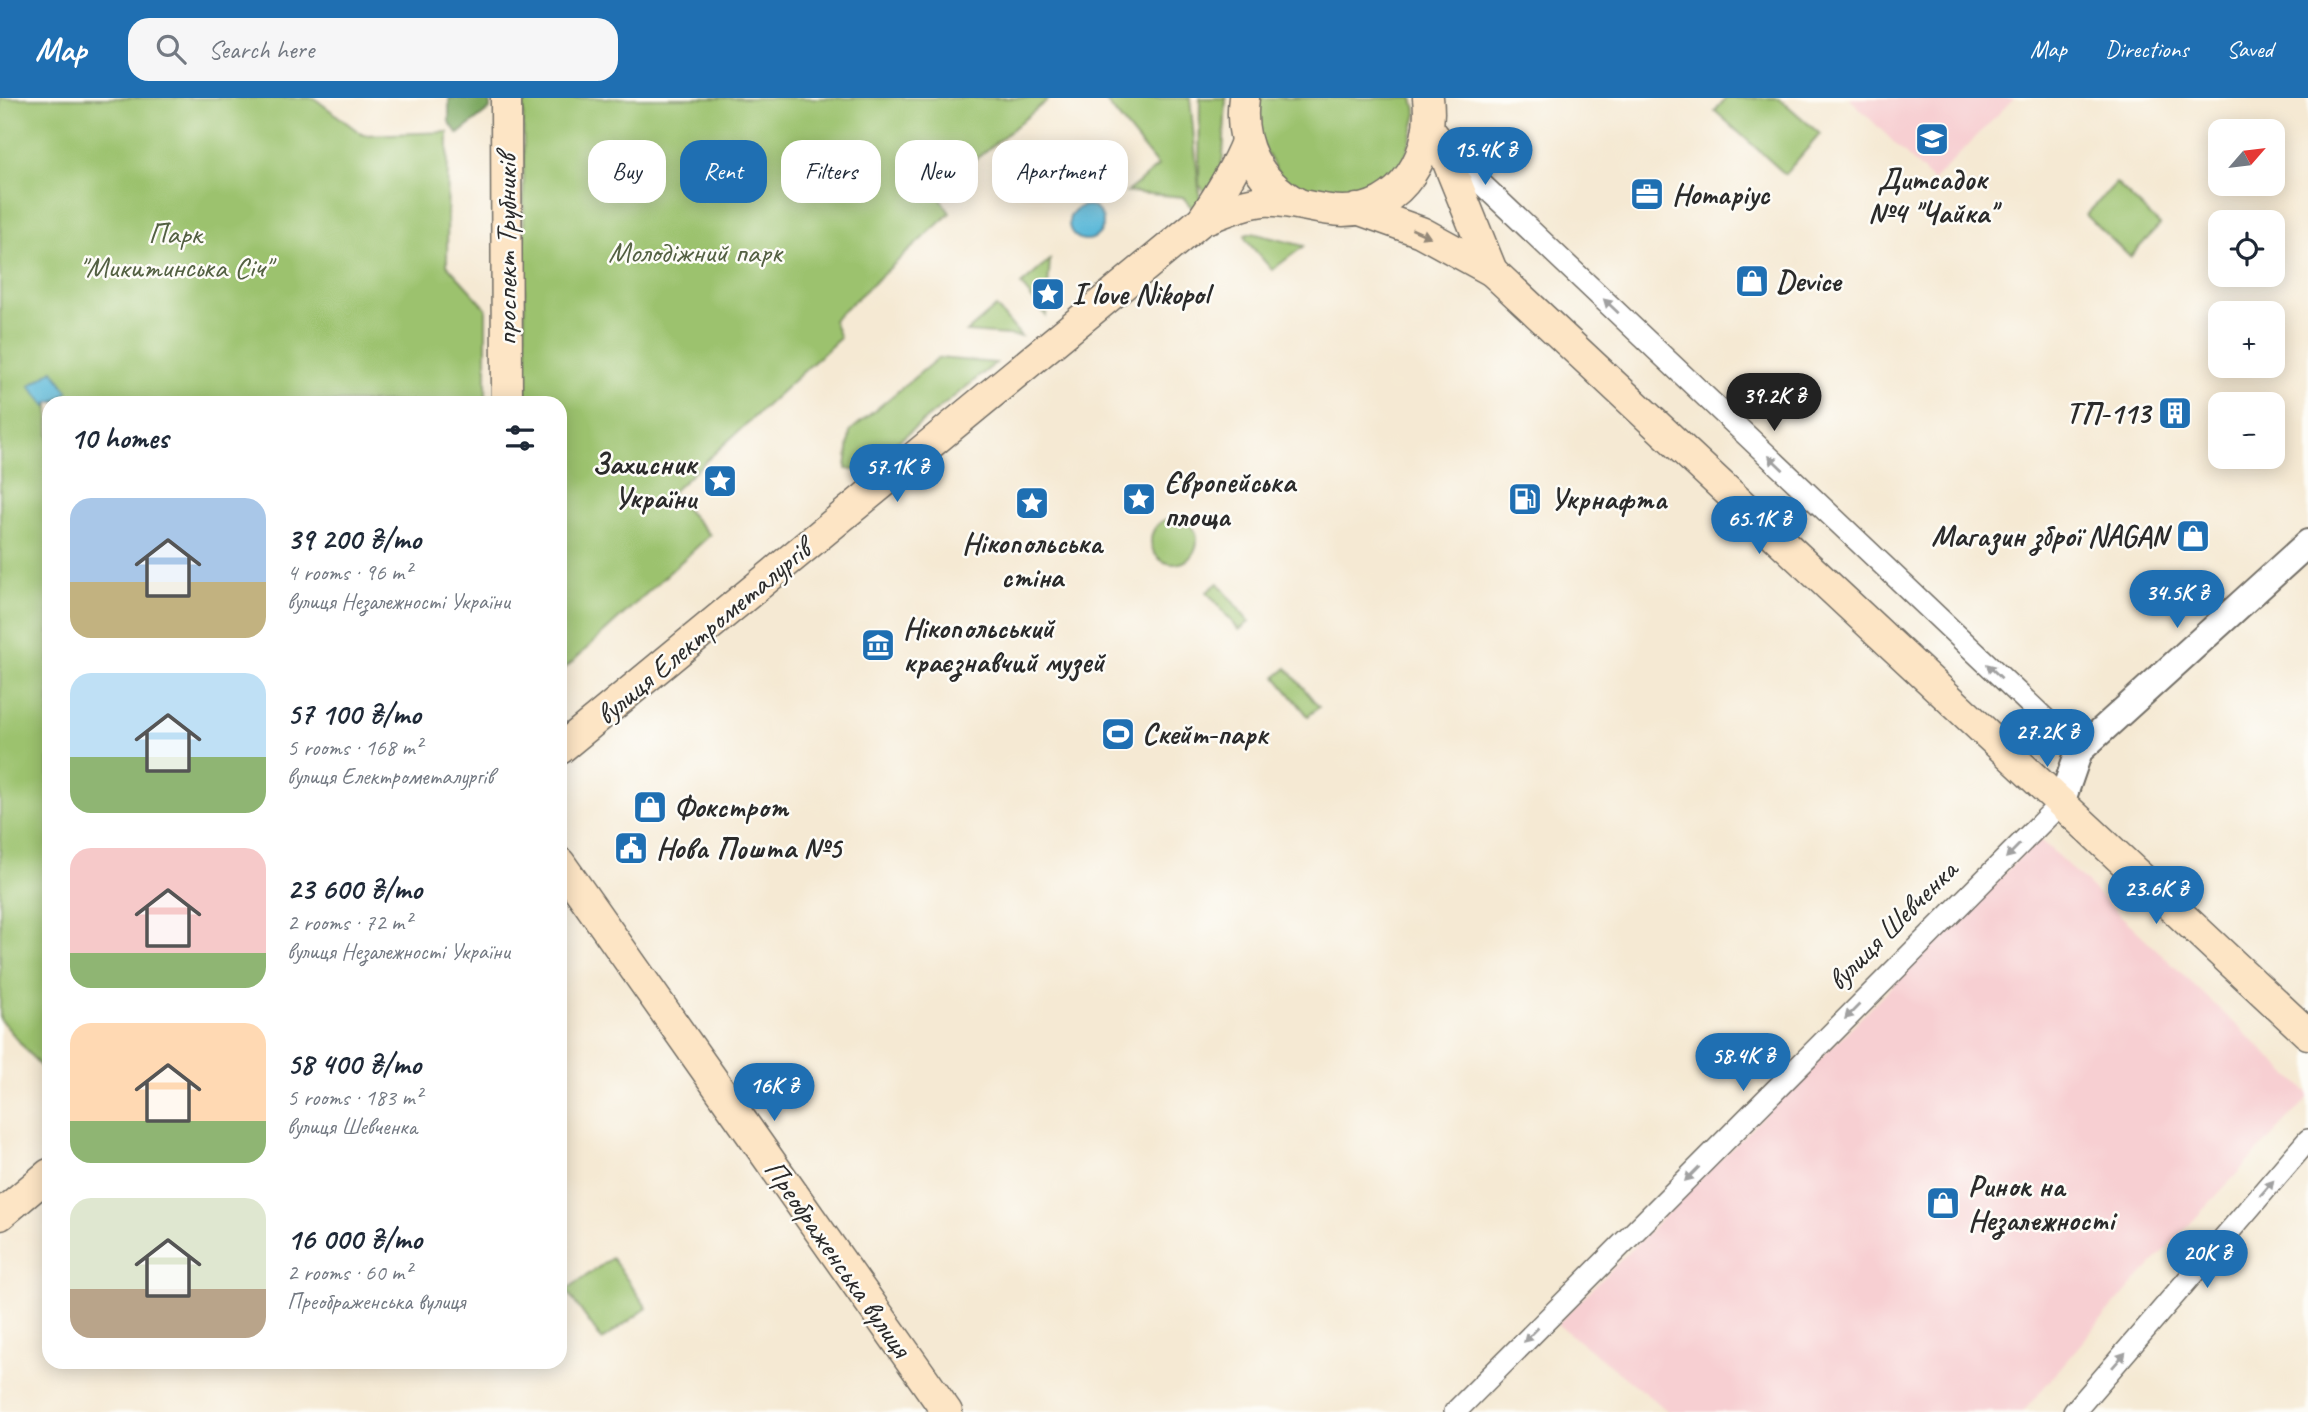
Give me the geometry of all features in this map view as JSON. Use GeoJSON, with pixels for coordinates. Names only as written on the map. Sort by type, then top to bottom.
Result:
{"type":"FeatureCollection","features":[{"type":"Feature","properties":{"kind":"main road","name":"проспект Трубників"},"geometry":{"type":"LineString","coordinates":[[506,98],[507,396]]}},
{"type":"Feature","properties":{"kind":"main road","name":"вулиця Електрометалургів"},"geometry":{"type":"LineString","coordinates":[[567,744],[1202,220],[1238,163],[1246,142],[1243,127],[1244,98]]}},
{"type":"Feature","properties":{"kind":"main road","name":"вулиця Електрометалургів"},"geometry":{"type":"LineString","coordinates":[[1202,220],[1264,201],[1297,203],[1321,210],[1357,209],[1391,194],[1405,182],[1435,138],[1429,98]]}},
{"type":"Feature","properties":{"kind":"main road"},"geometry":{"type":"LineString","coordinates":[[1435,138],[1492,271]]}},
{"type":"Feature","properties":{"kind":"main road"},"geometry":{"type":"LineString","coordinates":[[1246,142],[1254,162],[1267,181],[1282,195],[1297,203]]}},
{"type":"Feature","properties":{"kind":"main road"},"geometry":{"type":"LineString","coordinates":[[1357,209],[1421,232],[1492,271],[2308,1034]]}},
{"type":"Feature","properties":{"kind":"main road","name":"Преображенська вулиця"},"geometry":{"type":"LineString","coordinates":[[567,873],[947,1412]]}},
{"type":"Feature","properties":{"kind":"main road"},"geometry":{"type":"LineString","coordinates":[[0,1215],[42,1180]]}},
{"type":"Feature","properties":{"kind":"street"},"geometry":{"type":"LineString","coordinates":[[1435,138],[2079,751]]}},
{"type":"Feature","properties":{"kind":"street","name":"вулиця Шевченка"},"geometry":{"type":"LineString","coordinates":[[1455,1412],[2061,803],[2079,751],[2308,543]]}},
{"type":"Feature","properties":{"kind":"street"},"geometry":{"type":"LineString","coordinates":[[2074,1412],[2308,1140]]}},
{"type":"Feature","properties":{"kind":"shaded area","name":"Дитсадок №4 \"Чайка\""},"geometry":{"type":"Polygon","coordinates":[[[1849,98],[2014,98],[1933,181],[1849,98]]]}},
{"type":"Feature","properties":{"kind":"shaded area","name":"Ринок на Незалежності"},"geometry":{"type":"Polygon","coordinates":[[[2039,838],[2308,1093],[2308,1098],[2111,1308],[2023,1412],[1669,1412],[1557,1324],[2039,838]]]}},
{"type":"Feature","properties":{"kind":"green space","name":"Парк \"Микитинська Січ\""},"geometry":{"type":"Polygon","coordinates":[[[0,98],[314,98],[363,135],[448,132],[447,265],[486,308],[486,396],[42,396],[42,1069],[0,1019],[0,98]]]}},
{"type":"Feature","properties":{"kind":"green space"},"geometry":{"type":"Polygon","coordinates":[[[449,98],[490,98],[490,109],[458,134],[449,122],[449,98]]]}},
{"type":"Feature","properties":{"kind":"green space","name":"Молодіжний парк"},"geometry":{"type":"Polygon","coordinates":[[[523,98],[1050,98],[999,140],[992,140],[992,146],[978,157],[978,140],[895,140],[895,203],[943,203],[950,213],[833,320],[840,338],[671,493],[710,535],[567,667],[567,396],[525,396],[523,98]]]}},
{"type":"Feature","properties":{"kind":"green space"},"geometry":{"type":"Polygon","coordinates":[[[1103,98],[1190,98],[1202,220],[1183,197],[1128,192],[1158,166],[1103,98]]]}},
{"type":"Feature","properties":{"kind":"green space"},"geometry":{"type":"Polygon","coordinates":[[[1200,98],[1226,98],[1223,157],[1217,180],[1206,193],[1199,185],[1200,98]]]}},
{"type":"Feature","properties":{"kind":"green space"},"geometry":{"type":"Polygon","coordinates":[[[1258,98],[1413,98],[1417,114],[1405,161],[1390,179],[1370,192],[1346,199],[1299,191],[1280,177],[1257,135],[1258,98]]]}},
{"type":"Feature","properties":{"kind":"green space"},"geometry":{"type":"Polygon","coordinates":[[[1726,98],[1779,98],[1820,134],[1785,174],[1715,111],[1726,98]]]}},
{"type":"Feature","properties":{"kind":"green space"},"geometry":{"type":"Polygon","coordinates":[[[2116,183],[2160,225],[2130,257],[2086,215],[2116,183]]]}},
{"type":"Feature","properties":{"kind":"green space"},"geometry":{"type":"Polygon","coordinates":[[[1252,233],[1304,246],[1272,270],[1246,240],[1245,235],[1252,233]]]}},
{"type":"Feature","properties":{"kind":"green space"},"geometry":{"type":"Polygon","coordinates":[[[1050,260],[1046,316],[1021,285],[1050,260]]]}},
{"type":"Feature","properties":{"kind":"green space"},"geometry":{"type":"Polygon","coordinates":[[[996,307],[1021,336],[967,332],[996,307]]]}},
{"type":"Feature","properties":{"kind":"green space"},"geometry":{"type":"Polygon","coordinates":[[[938,358],[996,363],[861,471],[846,469],[850,431],[938,358]]]}},
{"type":"Feature","properties":{"kind":"green space"},"geometry":{"type":"Polygon","coordinates":[[[1174,518],[1190,525],[1197,541],[1190,557],[1174,564],[1158,557],[1151,541],[1158,525],[1174,518]]]}},
{"type":"Feature","properties":{"kind":"green space"},"geometry":{"type":"Polygon","coordinates":[[[1218,583],[1249,622],[1239,630],[1207,592],[1218,583]]]}},
{"type":"Feature","properties":{"kind":"green space"},"geometry":{"type":"Polygon","coordinates":[[[1287,668],[1319,707],[1308,716],[1276,677],[1287,668]]]}},
{"type":"Feature","properties":{"kind":"green space"},"geometry":{"type":"Polygon","coordinates":[[[612,1258],[647,1308],[602,1340],[567,1289],[612,1258]]]}},
{"type":"Feature","properties":{"kind":"water"},"geometry":{"type":"Polygon","coordinates":[[[1086,206],[1098,211],[1103,223],[1098,235],[1086,240],[1074,235],[1069,223],[1074,211],[1086,206]]]}},
{"type":"Feature","properties":{"kind":"water"},"geometry":{"type":"Polygon","coordinates":[[[53,370],[68,392],[62,396],[42,396],[42,401],[30,386],[53,370]]]}},
{"type":"Feature","properties":{"kind":"place","name":"Дитсадок №4 \"Чайка\""},"geometry":{"type":"Point","coordinates":[1932,139]}},
{"type":"Feature","properties":{"kind":"place","name":"Нотаріус"},"geometry":{"type":"Point","coordinates":[1647,194]}},
{"type":"Feature","properties":{"kind":"place","name":"Device"},"geometry":{"type":"Point","coordinates":[1752,281]}},
{"type":"Feature","properties":{"kind":"place","name":"I love Nikopol"},"geometry":{"type":"Point","coordinates":[1048,294]}},
{"type":"Feature","properties":{"kind":"place","name":"ТП-113"},"geometry":{"type":"Point","coordinates":[2175,413]}},
{"type":"Feature","properties":{"kind":"place","name":"Захисник України"},"geometry":{"type":"Point","coordinates":[720,481]}},
{"type":"Feature","properties":{"kind":"place","name":"Європейська площа"},"geometry":{"type":"Point","coordinates":[1139,499]}},
{"type":"Feature","properties":{"kind":"place","name":"Укрнафта"},"geometry":{"type":"Point","coordinates":[1525,499]}},
{"type":"Feature","properties":{"kind":"place","name":"Нікопольська стіна"},"geometry":{"type":"Point","coordinates":[1032,503]}},
{"type":"Feature","properties":{"kind":"place","name":"Магазин зброї NAGAN"},"geometry":{"type":"Point","coordinates":[2193,536]}},
{"type":"Feature","properties":{"kind":"place","name":"Нiкопольський краєзнавчий музей"},"geometry":{"type":"Point","coordinates":[878,645]}},
{"type":"Feature","properties":{"kind":"place","name":"Скейт-парк"},"geometry":{"type":"Point","coordinates":[1118,734]}},
{"type":"Feature","properties":{"kind":"place","name":"Фокстрот"},"geometry":{"type":"Point","coordinates":[650,807]}},
{"type":"Feature","properties":{"kind":"place","name":"Нова Пошта №5"},"geometry":{"type":"Point","coordinates":[631,848]}},
{"type":"Feature","properties":{"kind":"place","name":"Ринок на Незалежності"},"geometry":{"type":"Point","coordinates":[1943,1203]}}]}
